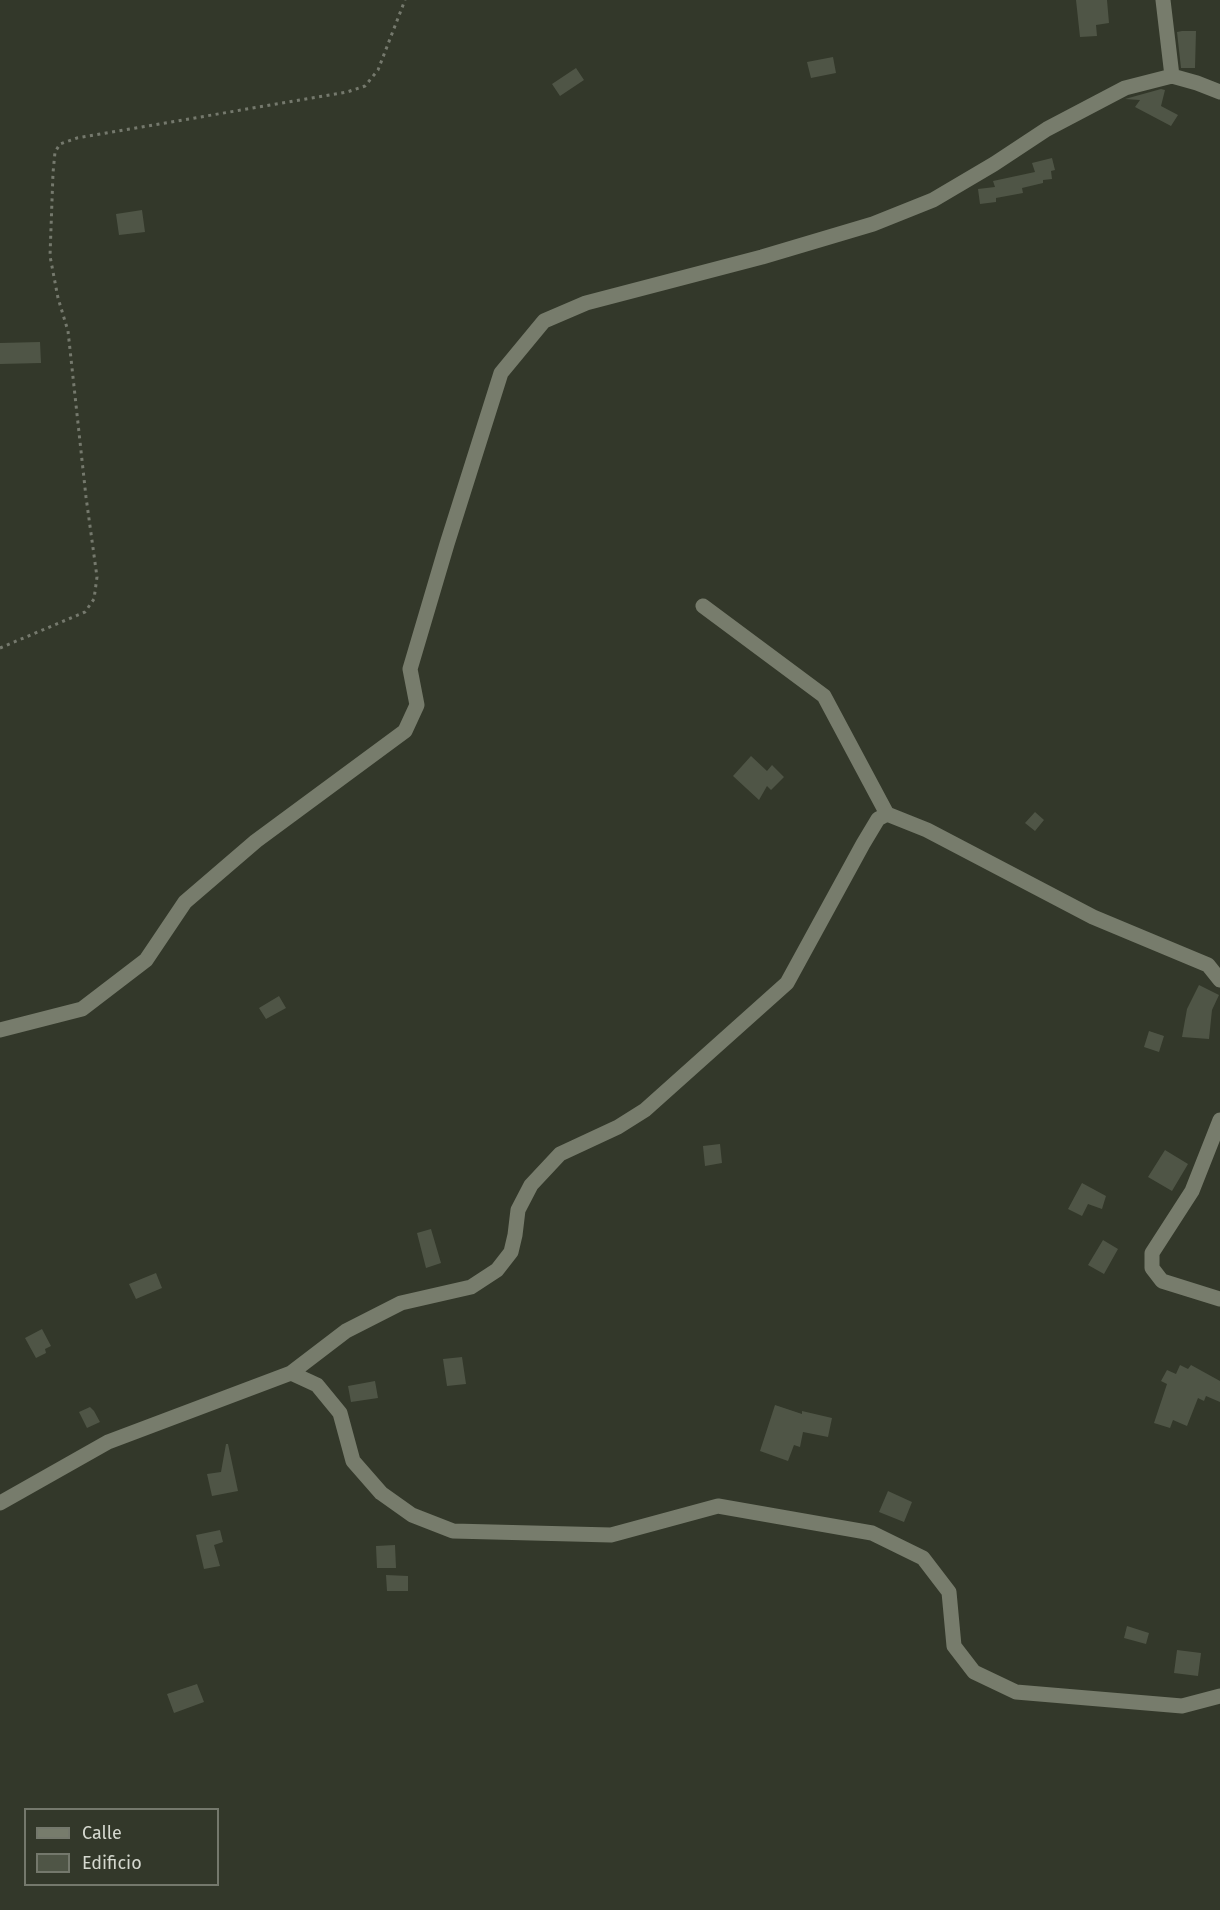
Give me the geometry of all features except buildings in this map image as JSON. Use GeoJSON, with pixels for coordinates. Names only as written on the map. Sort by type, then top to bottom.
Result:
{"type":"FeatureCollection","features":[{"type":"Feature","properties":{"kind":"street"},"geometry":{"type":"LineString","coordinates":[[1163,0],[1172,76]]}},
{"type":"Feature","properties":{"kind":"street"},"geometry":{"type":"LineString","coordinates":[[0,1030],[82,1009],[146,960],[185,902],[247,848],[405,731],[417,705],[410,669],[501,373],[544,321],[586,303],[762,257],[873,224],[933,200],[1047,129],[1125,88],[1172,76],[1220,92]]}},
{"type":"Feature","properties":{"kind":"street"},"geometry":{"type":"LineString","coordinates":[[703,606],[824,696],[887,814],[927,830],[1093,917],[1208,965],[1220,980]]}},
{"type":"Feature","properties":{"kind":"street"},"geometry":{"type":"LineString","coordinates":[[0,1503],[108,1442],[291,1373],[346,1332],[400,1303],[471,1287],[497,1270],[511,1252],[518,1210],[531,1185],[560,1154],[618,1127],[645,1110],[787,983],[863,844],[878,819],[887,814]]}},
{"type":"Feature","properties":{"kind":"street"},"geometry":{"type":"LineString","coordinates":[[1220,1120],[1192,1191],[1152,1253],[1152,1268],[1162,1281],[1220,1299]]}},
{"type":"Feature","properties":{"kind":"street"},"geometry":{"type":"LineString","coordinates":[[291,1373],[317,1385],[340,1413],[353,1461],[381,1493],[412,1515],[453,1531],[611,1535],[718,1506],[872,1533],[923,1558],[949,1592],[954,1646],[974,1672],[1016,1692],[1182,1706],[1220,1696]]}},
{"type":"Feature","properties":{"kind":"path"},"geometry":{"type":"LineString","coordinates":[[0,648],[85,612],[94,599],[97,577],[68,331],[58,298],[50,256],[55,152],[60,144],[77,138],[347,92],[365,86],[378,70],[405,0]]}}]}
